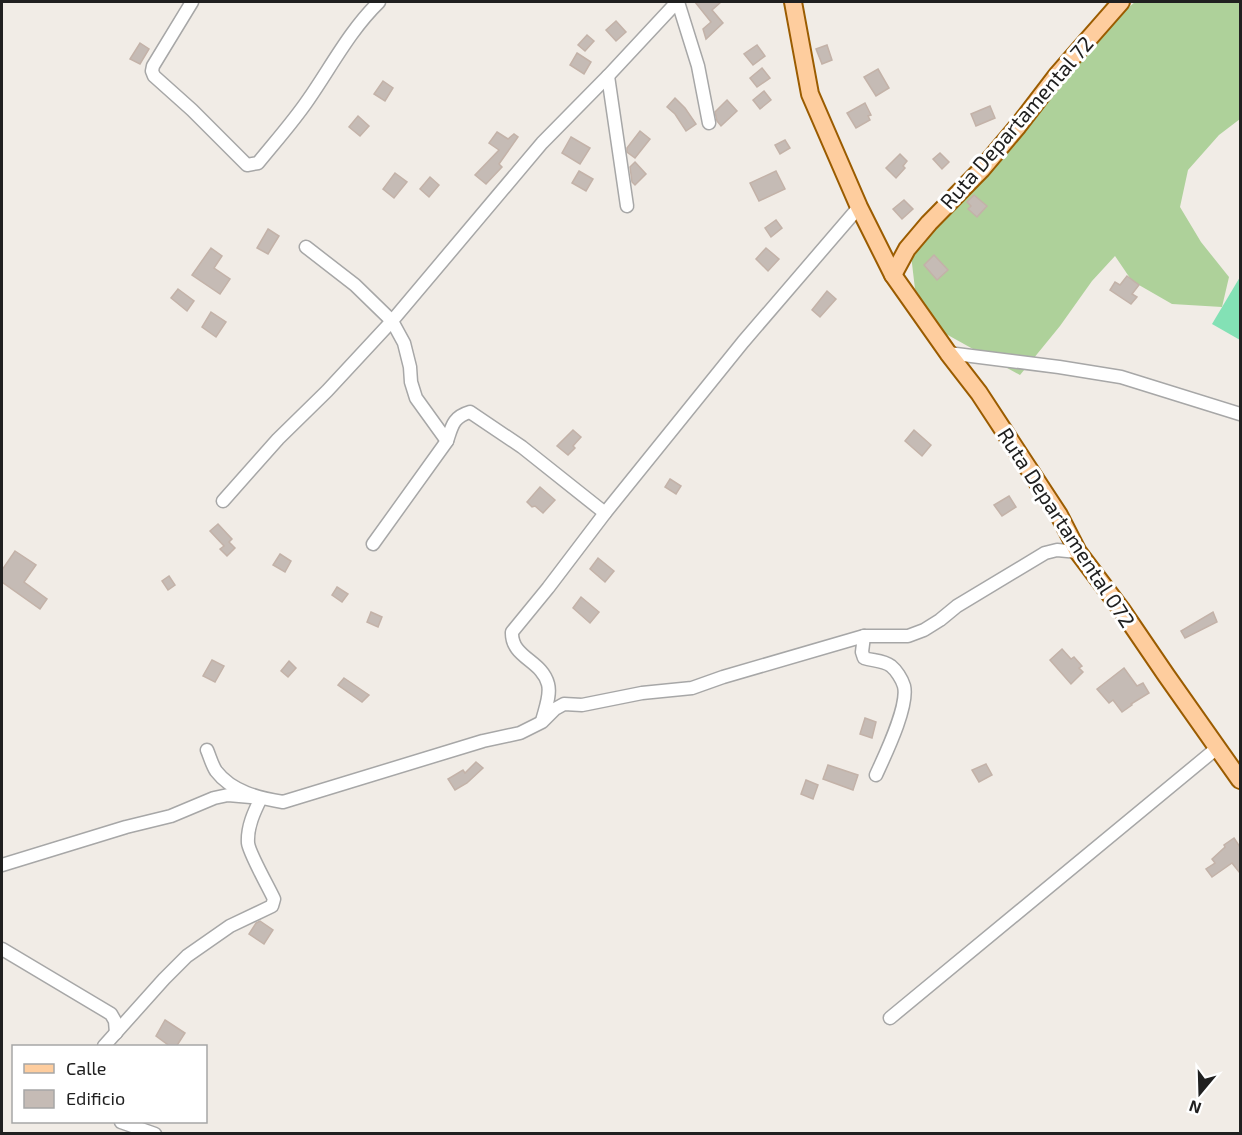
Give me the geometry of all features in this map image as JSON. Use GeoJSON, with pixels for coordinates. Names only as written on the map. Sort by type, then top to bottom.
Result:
{"type":"FeatureCollection","features":[{"type":"Feature","properties":{"kind":"main road","name":"Ruta Departamental 072"},"geometry":{"type":"LineString","coordinates":[[793,2],[810,94],[859,207],[893,275],[979,393],[1053,506],[1078,552],[1121,609],[1240,780]]}},
{"type":"Feature","properties":{"kind":"main road","name":"Ruta Departamental 72"},"geometry":{"type":"LineString","coordinates":[[893,275],[908,249],[928,223],[981,170],[1065,66],[1121,2]]}},
{"type":"Feature","properties":{"kind":"street"},"geometry":{"type":"LineString","coordinates":[[192,2],[152,71],[154,76],[247,165],[258,163],[306,103],[349,37],[379,2]]}},
{"type":"Feature","properties":{"kind":"street"},"geometry":{"type":"LineString","coordinates":[[223,501],[278,439],[327,391],[392,321],[542,143],[677,2],[698,66],[709,123]]}},
{"type":"Feature","properties":{"kind":"street"},"geometry":{"type":"LineString","coordinates":[[608,76],[627,206]]}},
{"type":"Feature","properties":{"kind":"street"},"geometry":{"type":"LineString","coordinates":[[542,722],[548,699],[548,684],[541,669],[517,651],[512,641],[512,632],[604,513],[743,342],[859,207]]}},
{"type":"Feature","properties":{"kind":"street"},"geometry":{"type":"LineString","coordinates":[[306,247],[355,285],[392,321],[404,343],[416,398],[447,441]]}},
{"type":"Feature","properties":{"kind":"street"},"geometry":{"type":"LineString","coordinates":[[948,353],[1121,377],[1240,414]]}},
{"type":"Feature","properties":{"kind":"street"},"geometry":{"type":"LineString","coordinates":[[373,544],[447,441],[453,423],[461,415],[470,412],[522,447],[604,513]]}},
{"type":"Feature","properties":{"kind":"street"},"geometry":{"type":"LineString","coordinates":[[2,865],[126,827],[171,816],[214,798],[228,795],[283,802],[483,741],[520,733],[542,722],[555,709],[564,704],[582,705],[642,693],[692,688],[864,636],[908,636],[924,630],[957,606],[1045,553],[1057,550],[1078,552]]}},
{"type":"Feature","properties":{"kind":"street"},"geometry":{"type":"LineString","coordinates":[[864,636],[862,652],[864,658],[884,662],[896,672],[904,686],[903,708],[876,776]]}},
{"type":"Feature","properties":{"kind":"street"},"geometry":{"type":"LineString","coordinates":[[890,1018],[1217,748]]}},
{"type":"Feature","properties":{"kind":"street"},"geometry":{"type":"LineString","coordinates":[[207,750],[215,770],[226,782],[243,792],[261,798]]}},
{"type":"Feature","properties":{"kind":"street"},"geometry":{"type":"LineString","coordinates":[[106,1045],[187,956],[230,926],[272,906],[274,899],[248,845],[252,815],[261,798]]}},
{"type":"Feature","properties":{"kind":"street"},"geometry":{"type":"LineString","coordinates":[[2,949],[111,1014],[115,1022],[116,1033]]}},
{"type":"Feature","properties":{"kind":"street"},"geometry":{"type":"LineString","coordinates":[[124,1123],[155,1134]]}},
{"type":"Feature","properties":{"kind":"green space"},"geometry":{"type":"Polygon","coordinates":[[[1135,2],[1240,2],[1240,119],[1219,135],[1188,170],[1180,207],[1201,242],[1229,277],[1222,307],[1172,304],[1132,281],[1115,256],[1092,281],[1060,326],[1020,375],[937,329],[915,289],[911,255],[1016,142],[1117,17],[1135,2]]]}},
{"type":"Feature","properties":{"kind":"green space"},"geometry":{"type":"Polygon","coordinates":[[[1240,277],[1240,340],[1212,324],[1240,277]]]}},
{"type":"Feature","properties":{"kind":"building"},"geometry":{"type":"Polygon","coordinates":[[[695,2],[721,2],[712,10],[723,23],[706,39],[703,29],[711,22],[695,2]]]}},
{"type":"Feature","properties":{"kind":"building"},"geometry":{"type":"Polygon","coordinates":[[[616,21],[626,32],[616,41],[606,30],[616,21]]]}},
{"type":"Feature","properties":{"kind":"building"},"geometry":{"type":"Polygon","coordinates":[[[587,35],[594,41],[585,51],[578,45],[587,35]]]}},
{"type":"Feature","properties":{"kind":"building"},"geometry":{"type":"Polygon","coordinates":[[[140,43],[149,49],[140,64],[130,59],[140,43]]]}},
{"type":"Feature","properties":{"kind":"building"},"geometry":{"type":"Polygon","coordinates":[[[757,45],[765,56],[753,65],[744,54],[757,45]]]}},
{"type":"Feature","properties":{"kind":"building"},"geometry":{"type":"Polygon","coordinates":[[[827,45],[832,60],[822,64],[816,49],[827,45]]]}},
{"type":"Feature","properties":{"kind":"building"},"geometry":{"type":"Polygon","coordinates":[[[577,53],[591,62],[584,74],[570,65],[577,53]]]}},
{"type":"Feature","properties":{"kind":"building"},"geometry":{"type":"Polygon","coordinates":[[[762,68],[770,78],[757,87],[750,78],[762,68]]]}},
{"type":"Feature","properties":{"kind":"building"},"geometry":{"type":"Polygon","coordinates":[[[878,69],[889,88],[876,96],[864,77],[878,69]]]}},
{"type":"Feature","properties":{"kind":"building"},"geometry":{"type":"Polygon","coordinates":[[[383,81],[393,88],[385,101],[374,94],[383,81]]]}},
{"type":"Feature","properties":{"kind":"building"},"geometry":{"type":"Polygon","coordinates":[[[764,91],[771,100],[760,109],[753,100],[764,91]]]}},
{"type":"Feature","properties":{"kind":"building"},"geometry":{"type":"Polygon","coordinates":[[[675,98],[696,124],[686,131],[675,114],[667,107],[675,98]]]}},
{"type":"Feature","properties":{"kind":"building"},"geometry":{"type":"Polygon","coordinates":[[[727,100],[737,111],[721,126],[715,112],[727,100]]]}},
{"type":"Feature","properties":{"kind":"building"},"geometry":{"type":"Polygon","coordinates":[[[865,103],[871,115],[868,116],[870,120],[856,128],[847,113],[865,103]]]}},
{"type":"Feature","properties":{"kind":"building"},"geometry":{"type":"Polygon","coordinates":[[[990,106],[995,118],[976,126],[971,114],[990,106]]]}},
{"type":"Feature","properties":{"kind":"building"},"geometry":{"type":"Polygon","coordinates":[[[358,116],[369,126],[360,136],[349,127],[358,116]]]}},
{"type":"Feature","properties":{"kind":"building"},"geometry":{"type":"Polygon","coordinates":[[[640,131],[650,139],[635,158],[627,152],[627,148],[640,131]]]}},
{"type":"Feature","properties":{"kind":"building"},"geometry":{"type":"Polygon","coordinates":[[[497,132],[508,139],[514,134],[518,137],[499,164],[502,167],[486,184],[475,175],[499,150],[489,143],[497,132]]]}},
{"type":"Feature","properties":{"kind":"building"},"geometry":{"type":"Polygon","coordinates":[[[571,137],[590,148],[580,164],[562,153],[571,137]]]}},
{"type":"Feature","properties":{"kind":"building"},"geometry":{"type":"Polygon","coordinates":[[[785,140],[790,148],[780,154],[775,145],[785,140]]]}},
{"type":"Feature","properties":{"kind":"building"},"geometry":{"type":"Polygon","coordinates":[[[940,153],[949,162],[942,169],[933,159],[940,153]]]}},
{"type":"Feature","properties":{"kind":"building"},"geometry":{"type":"Polygon","coordinates":[[[900,154],[907,161],[903,166],[905,168],[896,178],[886,168],[900,154]]]}},
{"type":"Feature","properties":{"kind":"building"},"geometry":{"type":"Polygon","coordinates":[[[635,162],[646,174],[635,185],[632,182],[630,167],[635,162]]]}},
{"type":"Feature","properties":{"kind":"building"},"geometry":{"type":"Polygon","coordinates":[[[579,171],[593,179],[586,191],[572,183],[579,171]]]}},
{"type":"Feature","properties":{"kind":"building"},"geometry":{"type":"Polygon","coordinates":[[[776,171],[785,189],[759,201],[750,183],[776,171]]]}},
{"type":"Feature","properties":{"kind":"building"},"geometry":{"type":"Polygon","coordinates":[[[395,173],[407,182],[394,198],[383,189],[395,173]]]}},
{"type":"Feature","properties":{"kind":"building"},"geometry":{"type":"Polygon","coordinates":[[[430,177],[439,185],[429,197],[420,189],[430,177]]]}},
{"type":"Feature","properties":{"kind":"building"},"geometry":{"type":"Polygon","coordinates":[[[974,195],[987,206],[977,217],[968,209],[971,206],[967,202],[974,195]]]}},
{"type":"Feature","properties":{"kind":"building"},"geometry":{"type":"Polygon","coordinates":[[[904,200],[913,209],[902,219],[893,209],[904,200]]]}},
{"type":"Feature","properties":{"kind":"building"},"geometry":{"type":"Polygon","coordinates":[[[776,220],[782,228],[771,237],[765,228],[776,220]]]}},
{"type":"Feature","properties":{"kind":"building"},"geometry":{"type":"Polygon","coordinates":[[[268,229],[279,236],[268,254],[257,248],[268,229]]]}},
{"type":"Feature","properties":{"kind":"building"},"geometry":{"type":"Polygon","coordinates":[[[211,248],[222,256],[214,268],[230,279],[220,294],[192,275],[211,248]]]}},
{"type":"Feature","properties":{"kind":"building"},"geometry":{"type":"Polygon","coordinates":[[[766,248],[779,259],[768,271],[756,259],[766,248]]]}},
{"type":"Feature","properties":{"kind":"building"},"geometry":{"type":"Polygon","coordinates":[[[934,255],[948,270],[937,280],[924,265],[934,255]]]}},
{"type":"Feature","properties":{"kind":"building"},"geometry":{"type":"Polygon","coordinates":[[[1127,276],[1139,285],[1132,294],[1137,297],[1131,304],[1110,290],[1115,282],[1120,285],[1127,276]]]}},
{"type":"Feature","properties":{"kind":"building"},"geometry":{"type":"Polygon","coordinates":[[[178,289],[194,301],[187,311],[171,298],[178,289]]]}},
{"type":"Feature","properties":{"kind":"building"},"geometry":{"type":"Polygon","coordinates":[[[827,291],[836,299],[820,317],[812,310],[827,291]]]}},
{"type":"Feature","properties":{"kind":"building"},"geometry":{"type":"Polygon","coordinates":[[[211,312],[226,322],[216,337],[202,327],[211,312]]]}},
{"type":"Feature","properties":{"kind":"building"},"geometry":{"type":"Polygon","coordinates":[[[573,430],[581,437],[568,455],[557,446],[573,430]]]}},
{"type":"Feature","properties":{"kind":"building"},"geometry":{"type":"Polygon","coordinates":[[[914,430],[931,445],[922,456],[905,441],[914,430]]]}},
{"type":"Feature","properties":{"kind":"building"},"geometry":{"type":"Polygon","coordinates":[[[670,479],[681,486],[676,494],[665,487],[670,479]]]}},
{"type":"Feature","properties":{"kind":"building"},"geometry":{"type":"Polygon","coordinates":[[[540,487],[555,500],[543,513],[527,502],[540,487]]]}},
{"type":"Feature","properties":{"kind":"building"},"geometry":{"type":"Polygon","coordinates":[[[1009,496],[1016,507],[1002,516],[994,505],[1009,496]]]}},
{"type":"Feature","properties":{"kind":"building"},"geometry":{"type":"Polygon","coordinates":[[[218,524],[232,539],[229,542],[235,548],[227,556],[220,549],[224,546],[210,531],[218,524]]]}},
{"type":"Feature","properties":{"kind":"building"},"geometry":{"type":"Polygon","coordinates":[[[15,551],[36,565],[24,582],[47,599],[40,609],[2,582],[2,570],[15,551]]]}},
{"type":"Feature","properties":{"kind":"building"},"geometry":{"type":"Polygon","coordinates":[[[280,554],[291,561],[285,572],[273,565],[280,554]]]}},
{"type":"Feature","properties":{"kind":"building"},"geometry":{"type":"Polygon","coordinates":[[[598,558],[614,571],[605,582],[590,569],[598,558]]]}},
{"type":"Feature","properties":{"kind":"building"},"geometry":{"type":"Polygon","coordinates":[[[169,576],[175,585],[168,590],[162,581],[169,576]]]}},
{"type":"Feature","properties":{"kind":"building"},"geometry":{"type":"Polygon","coordinates":[[[337,587],[348,594],[342,602],[332,595],[337,587]]]}},
{"type":"Feature","properties":{"kind":"building"},"geometry":{"type":"Polygon","coordinates":[[[581,597],[599,612],[590,623],[573,608],[581,597]]]}},
{"type":"Feature","properties":{"kind":"building"},"geometry":{"type":"Polygon","coordinates":[[[371,612],[382,617],[378,627],[367,622],[371,612]]]}},
{"type":"Feature","properties":{"kind":"building"},"geometry":{"type":"Polygon","coordinates":[[[1213,612],[1217,622],[1185,638],[1181,631],[1213,612]]]}},
{"type":"Feature","properties":{"kind":"building"},"geometry":{"type":"Polygon","coordinates":[[[1062,649],[1082,666],[1079,668],[1083,672],[1071,684],[1050,660],[1062,649]]]}},
{"type":"Feature","properties":{"kind":"building"},"geometry":{"type":"Polygon","coordinates":[[[212,660],[224,666],[215,682],[203,676],[212,660]]]}},
{"type":"Feature","properties":{"kind":"building"},"geometry":{"type":"Polygon","coordinates":[[[289,661],[296,668],[288,677],[281,671],[289,661]]]}},
{"type":"Feature","properties":{"kind":"building"},"geometry":{"type":"Polygon","coordinates":[[[1124,668],[1137,686],[1143,683],[1149,693],[1122,712],[1113,700],[1109,703],[1097,689],[1124,668]]]}},
{"type":"Feature","properties":{"kind":"building"},"geometry":{"type":"Polygon","coordinates":[[[344,678],[369,695],[362,702],[338,685],[344,678]]]}},
{"type":"Feature","properties":{"kind":"building"},"geometry":{"type":"Polygon","coordinates":[[[865,718],[876,722],[872,738],[860,734],[865,718]]]}},
{"type":"Feature","properties":{"kind":"building"},"geometry":{"type":"Polygon","coordinates":[[[476,762],[483,768],[467,783],[455,790],[448,779],[463,770],[465,773],[476,762]]]}},
{"type":"Feature","properties":{"kind":"building"},"geometry":{"type":"Polygon","coordinates":[[[986,764],[992,775],[979,782],[972,770],[986,764]]]}},
{"type":"Feature","properties":{"kind":"building"},"geometry":{"type":"Polygon","coordinates":[[[828,765],[858,775],[853,790],[823,779],[828,765]]]}},
{"type":"Feature","properties":{"kind":"building"},"geometry":{"type":"Polygon","coordinates":[[[806,780],[818,785],[813,799],[801,794],[806,780]]]}},
{"type":"Feature","properties":{"kind":"building"},"geometry":{"type":"Polygon","coordinates":[[[1234,838],[1240,847],[1240,873],[1232,863],[1212,877],[1206,869],[1215,863],[1212,859],[1225,847],[1224,845],[1234,838]]]}},
{"type":"Feature","properties":{"kind":"building"},"geometry":{"type":"Polygon","coordinates":[[[260,921],[273,930],[264,944],[249,934],[260,921]]]}},
{"type":"Feature","properties":{"kind":"building"},"geometry":{"type":"Polygon","coordinates":[[[165,1020],[185,1033],[177,1045],[168,1045],[156,1036],[165,1020]]]}}]}
